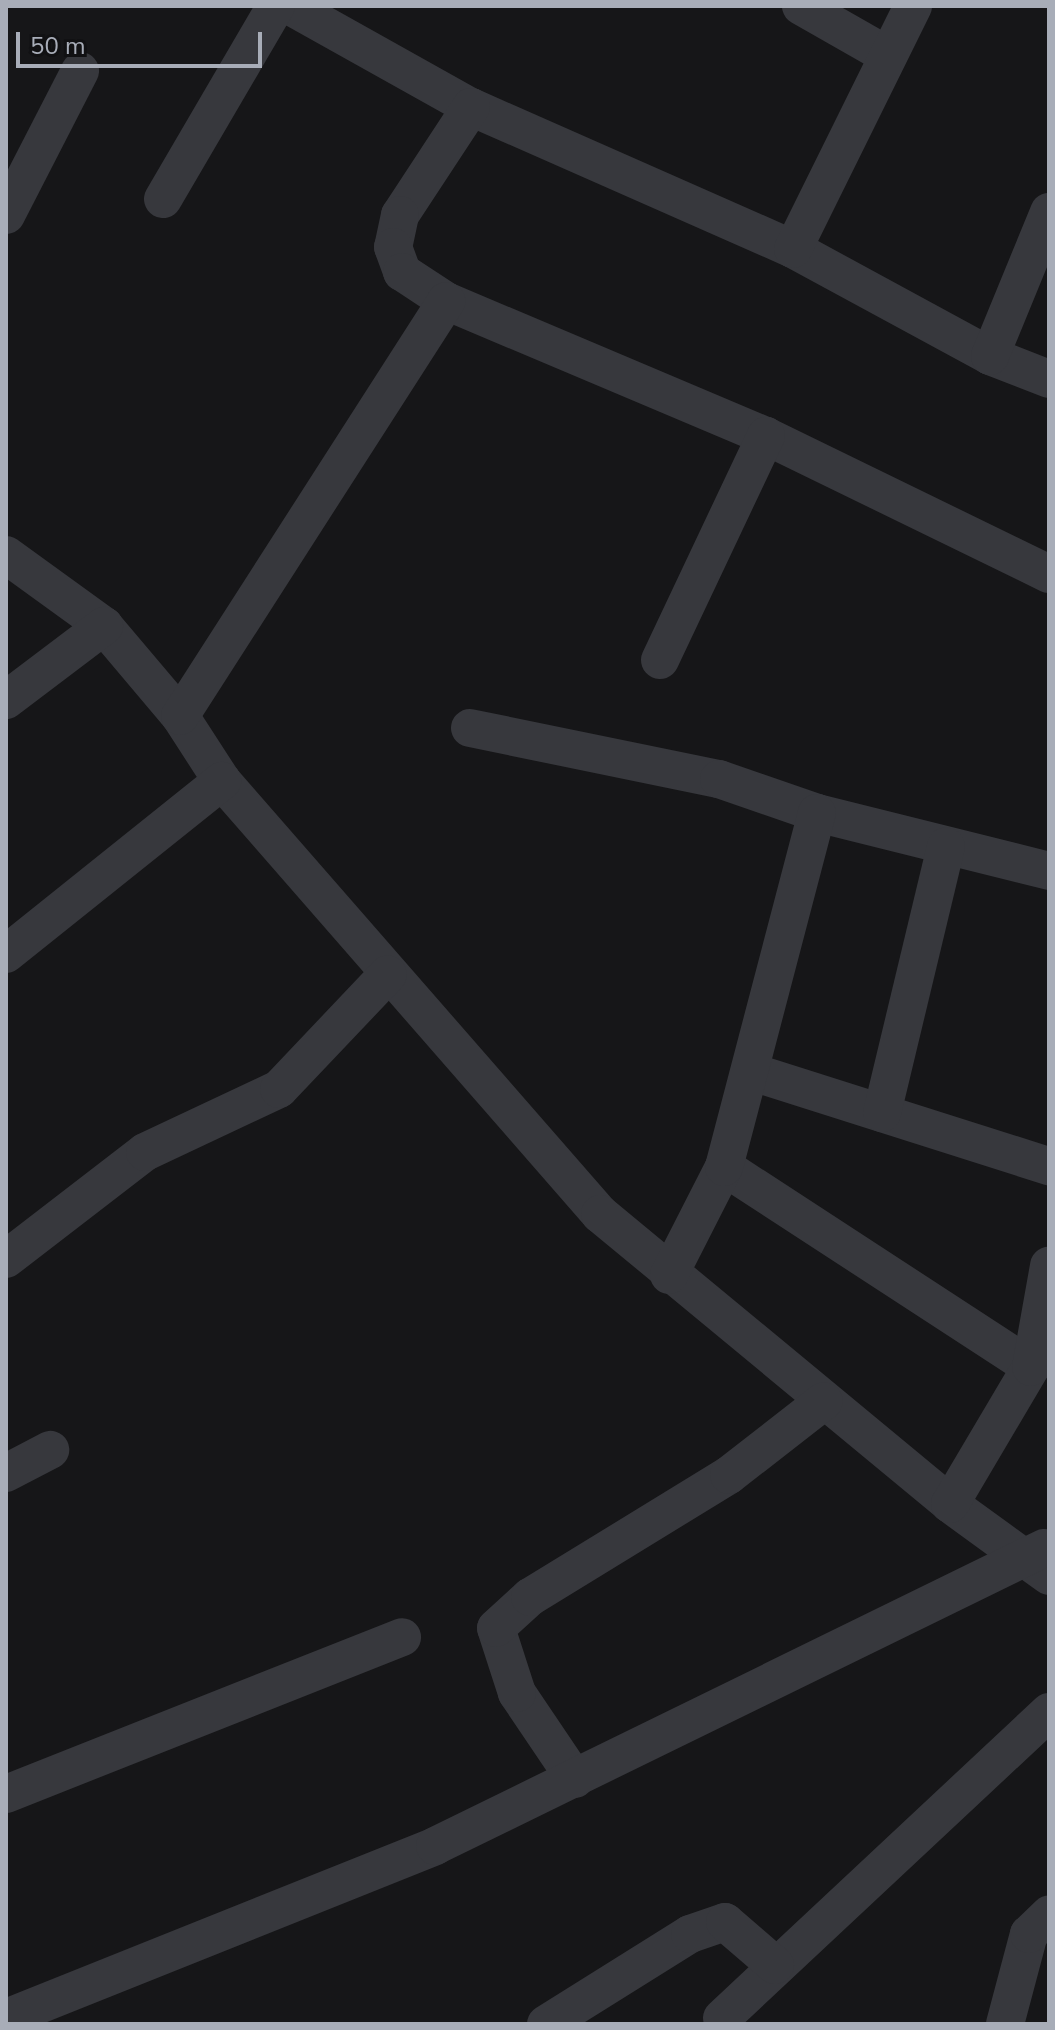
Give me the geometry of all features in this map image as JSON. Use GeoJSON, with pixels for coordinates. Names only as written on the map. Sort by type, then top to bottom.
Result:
{"type":"FeatureCollection","features":[{"type":"Feature","properties":{"kind":"street"},"geometry":{"type":"LineString","coordinates":[[163,199],[276,6]]}},
{"type":"Feature","properties":{"kind":"street"},"geometry":{"type":"LineString","coordinates":[[290,6],[336,17],[471,107],[793,249],[990,356],[1049,379]]}},
{"type":"Feature","properties":{"kind":"street"},"geometry":{"type":"LineString","coordinates":[[801,6],[887,55]]}},
{"type":"Feature","properties":{"kind":"street"},"geometry":{"type":"LineString","coordinates":[[793,249],[913,6]]}},
{"type":"Feature","properties":{"kind":"street"},"geometry":{"type":"LineString","coordinates":[[6,215],[80,71]]}},
{"type":"Feature","properties":{"kind":"street"},"geometry":{"type":"LineString","coordinates":[[471,107],[400,215],[393,247],[402,272],[446,301],[766,436],[1049,574]]}},
{"type":"Feature","properties":{"kind":"street"},"geometry":{"type":"LineString","coordinates":[[990,356],[1049,212]]}},
{"type":"Feature","properties":{"kind":"street"},"geometry":{"type":"LineString","coordinates":[[180,716],[446,301]]}},
{"type":"Feature","properties":{"kind":"street"},"geometry":{"type":"LineString","coordinates":[[660,660],[766,436]]}},
{"type":"Feature","properties":{"kind":"street"},"geometry":{"type":"LineString","coordinates":[[6,555],[104,626],[180,716],[222,781],[561,1174],[669,1275],[950,1504],[1042,1560]]}},
{"type":"Feature","properties":{"kind":"street"},"geometry":{"type":"LineString","coordinates":[[6,700],[104,626]]}},
{"type":"Feature","properties":{"kind":"street"},"geometry":{"type":"LineString","coordinates":[[470,728],[719,779],[817,813],[1049,871]]}},
{"type":"Feature","properties":{"kind":"street"},"geometry":{"type":"LineString","coordinates":[[6,954],[222,781]]}},
{"type":"Feature","properties":{"kind":"street"},"geometry":{"type":"LineString","coordinates":[[669,1275],[724,1167],[752,1072],[817,813]]}},
{"type":"Feature","properties":{"kind":"street"},"geometry":{"type":"LineString","coordinates":[[882,1113],[946,847]]}},
{"type":"Feature","properties":{"kind":"street"},"geometry":{"type":"LineString","coordinates":[[6,1259],[145,1152],[279,1089],[388,974]]}},
{"type":"Feature","properties":{"kind":"street"},"geometry":{"type":"LineString","coordinates":[[752,1072],[1049,1166]]}},
{"type":"Feature","properties":{"kind":"street"},"geometry":{"type":"LineString","coordinates":[[724,1167],[1031,1367]]}},
{"type":"Feature","properties":{"kind":"street"},"geometry":{"type":"LineString","coordinates":[[950,1504],[1031,1367],[1049,1266]]}},
{"type":"Feature","properties":{"kind":"street"},"geometry":{"type":"LineString","coordinates":[[575,1779],[517,1693],[496,1628],[530,1597],[729,1475],[824,1401]]}},
{"type":"Feature","properties":{"kind":"street"},"geometry":{"type":"LineString","coordinates":[[6,1473],[50,1450]]}},
{"type":"Feature","properties":{"kind":"street"},"geometry":{"type":"LineString","coordinates":[[24,2017],[435,1846],[1042,1560]]}},
{"type":"Feature","properties":{"kind":"street"},"geometry":{"type":"LineString","coordinates":[[6,1794],[402,1637]]}},
{"type":"Feature","properties":{"kind":"street"},"geometry":{"type":"LineString","coordinates":[[722,2018],[775,1965],[1049,1712]]}},
{"type":"Feature","properties":{"kind":"street"},"geometry":{"type":"LineString","coordinates":[[1005,2024],[1029,1934],[1049,1915]]}},
{"type":"Feature","properties":{"kind":"street"},"geometry":{"type":"LineString","coordinates":[[562,2020],[690,1934],[725,1922],[775,1965]]}}]}
